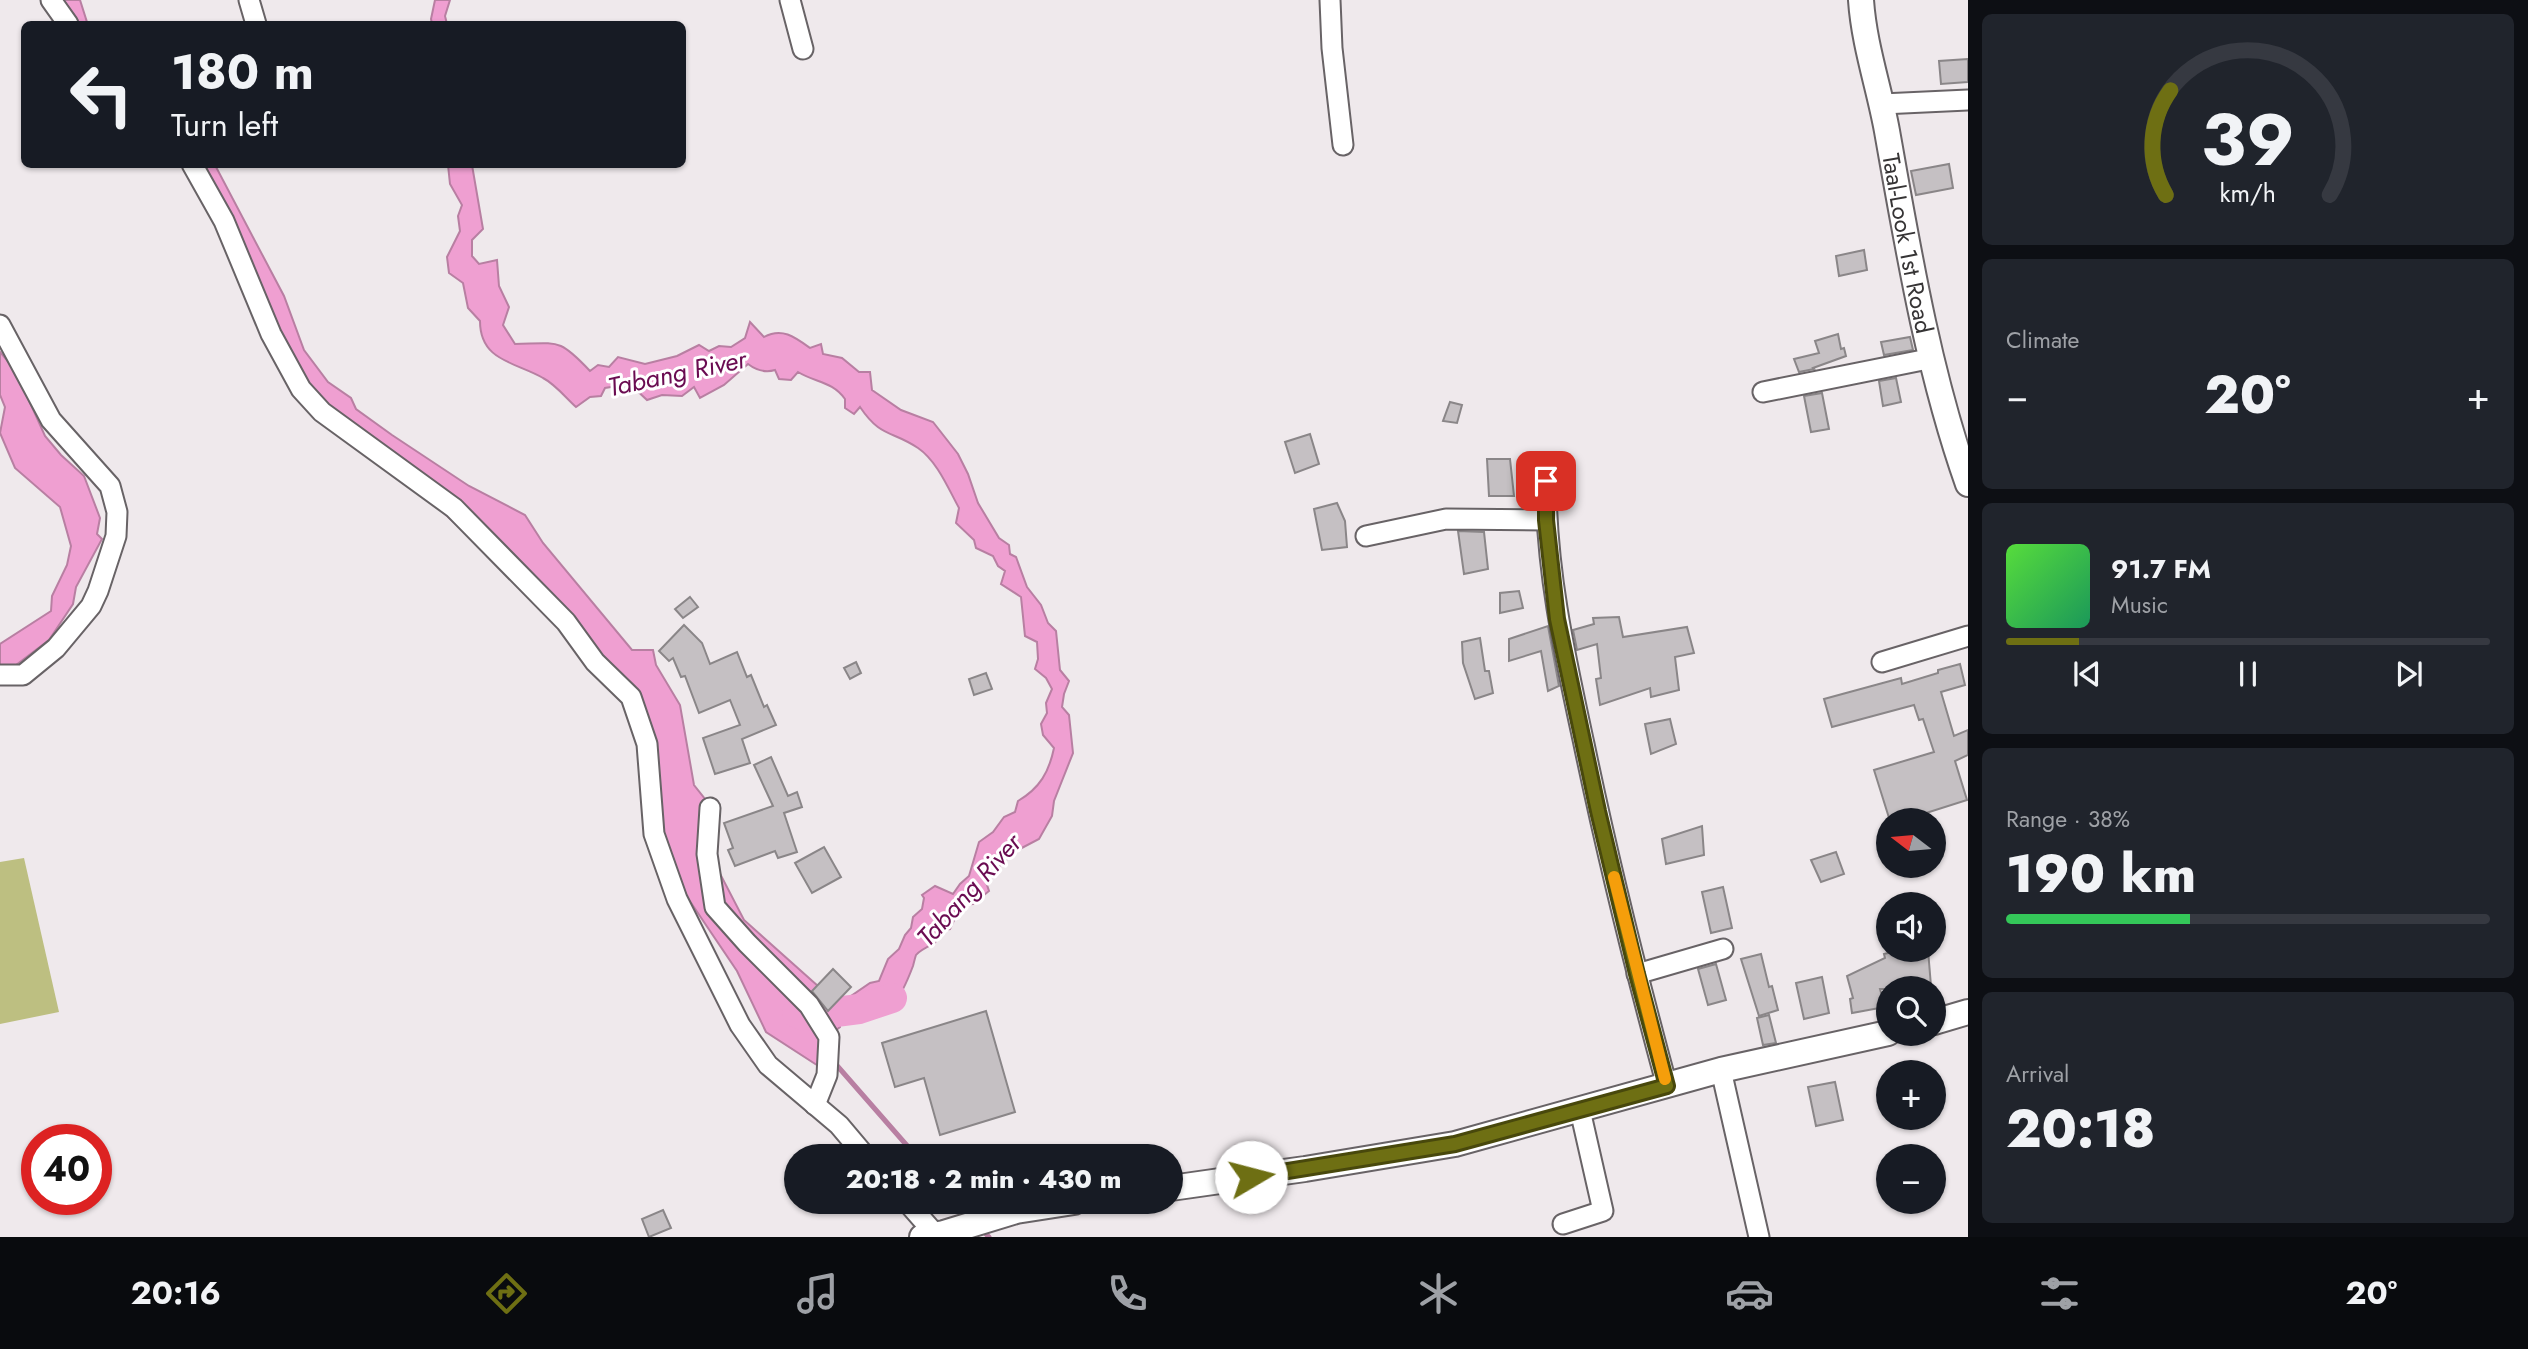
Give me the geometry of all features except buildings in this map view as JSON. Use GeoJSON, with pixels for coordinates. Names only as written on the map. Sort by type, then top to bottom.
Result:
{"type":"FeatureCollection","features":[{"type":"Feature","properties":{"kind":"street"},"geometry":{"type":"LineString","coordinates":[[51,0],[66,21]]}},
{"type":"Feature","properties":{"kind":"street"},"geometry":{"type":"LineString","coordinates":[[249,0],[255,21]]}},
{"type":"Feature","properties":{"kind":"street"},"geometry":{"type":"LineString","coordinates":[[790,0],[803,49]]}},
{"type":"Feature","properties":{"kind":"street"},"geometry":{"type":"LineString","coordinates":[[1330,0],[1332,48],[1343,145]]}},
{"type":"Feature","properties":{"kind":"street","name":"Taal-Look 1st Road"},"geometry":{"type":"LineString","coordinates":[[1861,0],[1863,30],[1882,104],[1907,243],[1949,430],[1968,484]]}},
{"type":"Feature","properties":{"kind":"street"},"geometry":{"type":"LineString","coordinates":[[1882,104],[1968,100]]}},
{"type":"Feature","properties":{"kind":"street"},"geometry":{"type":"LineString","coordinates":[[194,168],[224,221],[271,334],[301,388],[323,412],[454,508],[566,622],[595,662],[631,697],[647,744],[654,834],[677,899],[740,1025],[768,1065],[817,1100],[855,1144]]}},
{"type":"Feature","properties":{"kind":"street"},"geometry":{"type":"LineString","coordinates":[[0,325],[51,420],[110,486],[117,512],[116,536],[91,606],[56,648],[23,675],[0,675]]}},
{"type":"Feature","properties":{"kind":"street"},"geometry":{"type":"LineString","coordinates":[[1763,392],[1933,358]]}},
{"type":"Feature","properties":{"kind":"street"},"geometry":{"type":"LineString","coordinates":[[1546,481],[1546,520],[1557,619],[1598,811],[1667,1086]]}},
{"type":"Feature","properties":{"kind":"street"},"geometry":{"type":"LineString","coordinates":[[1366,536],[1446,519],[1546,520]]}},
{"type":"Feature","properties":{"kind":"street"},"geometry":{"type":"LineString","coordinates":[[1882,662],[1968,636]]}},
{"type":"Feature","properties":{"kind":"street"},"geometry":{"type":"LineString","coordinates":[[710,808],[707,853],[715,907],[809,1005],[829,1037],[827,1075],[817,1100]]}},
{"type":"Feature","properties":{"kind":"street"},"geometry":{"type":"LineString","coordinates":[[1637,974],[1723,949]]}},
{"type":"Feature","properties":{"kind":"street"},"geometry":{"type":"LineString","coordinates":[[1946,1018],[1968,1012]]}},
{"type":"Feature","properties":{"kind":"street"},"geometry":{"type":"LineString","coordinates":[[1183,1186],[1455,1144],[1721,1070],[1876,1036]]}},
{"type":"Feature","properties":{"kind":"street"},"geometry":{"type":"LineString","coordinates":[[1721,1070],[1759,1237]]}},
{"type":"Feature","properties":{"kind":"street"},"geometry":{"type":"LineString","coordinates":[[1563,1224],[1604,1211],[1580,1111]]}},
{"type":"Feature","properties":{"kind":"street"},"geometry":{"type":"LineString","coordinates":[[916,1214],[935,1236],[1005,1214]]}},
{"type":"Feature","properties":{"kind":"green space"},"geometry":{"type":"Polygon","coordinates":[[[24,858],[59,1012],[0,1024],[0,862],[24,858]]]}},
{"type":"Feature","properties":{"kind":"water"},"geometry":{"type":"Polygon","coordinates":[[[55,0],[80,0],[87,21],[69,21],[55,0]]]}},
{"type":"Feature","properties":{"kind":"water"},"geometry":{"type":"Polygon","coordinates":[[[435,0],[450,0],[445,16],[446,21],[431,19],[435,0]]]}},
{"type":"Feature","properties":{"kind":"water"},"geometry":{"type":"Polygon","coordinates":[[[197,168],[217,168],[284,296],[304,350],[328,382],[351,398],[356,409],[392,435],[469,486],[525,515],[543,543],[632,650],[653,650],[656,665],[680,705],[694,785],[705,799],[715,864],[744,920],[837,1003],[840,1027],[835,1031],[823,1069],[766,1032],[737,971],[679,885],[659,827],[632,687],[301,381],[197,168]]]}},
{"type":"Feature","properties":{"kind":"water"},"geometry":{"type":"Polygon","coordinates":[[[448,168],[473,168],[483,229],[472,240],[472,256],[479,264],[497,260],[499,286],[509,307],[503,325],[515,344],[557,345],[571,353],[590,371],[598,365],[609,367],[618,357],[645,364],[677,356],[699,345],[709,351],[719,346],[731,347],[745,338],[750,322],[764,337],[783,333],[810,348],[821,344],[823,354],[842,358],[859,372],[870,372],[872,390],[901,410],[933,422],[958,454],[978,503],[999,538],[1009,545],[1010,554],[1016,557],[1027,587],[1041,605],[1048,623],[1056,631],[1060,670],[1069,681],[1062,707],[1069,715],[1073,753],[1054,801],[1052,816],[1039,839],[1016,851],[985,879],[989,891],[973,904],[961,905],[950,929],[939,931],[935,943],[916,955],[899,997],[885,1012],[865,1018],[853,1016],[851,996],[870,983],[879,981],[888,959],[899,949],[911,928],[913,917],[922,909],[922,895],[935,886],[953,894],[969,876],[979,842],[993,832],[1004,817],[1015,812],[1018,801],[1038,785],[1049,765],[1054,748],[1043,735],[1041,724],[1047,713],[1046,703],[1052,689],[1046,678],[1035,669],[1038,659],[1037,642],[1025,636],[1021,597],[1001,584],[1005,571],[998,566],[993,556],[976,548],[974,540],[956,523],[959,508],[942,475],[925,453],[909,442],[880,429],[860,407],[854,414],[845,408],[845,399],[829,385],[798,372],[791,380],[779,379],[775,370],[761,370],[748,364],[724,385],[700,398],[694,387],[682,396],[662,395],[647,400],[630,384],[605,388],[601,396],[590,397],[576,407],[547,381],[501,358],[486,345],[480,321],[468,308],[463,283],[449,273],[447,257],[460,231],[458,216],[462,205],[450,184],[448,168]]]}},
{"type":"Feature","properties":{"kind":"water"},"geometry":{"type":"Polygon","coordinates":[[[0,352],[23,387],[45,436],[84,476],[100,518],[97,534],[102,539],[76,587],[73,604],[49,640],[16,665],[0,669],[0,644],[51,611],[52,596],[67,565],[71,546],[60,507],[15,468],[0,433],[5,407],[0,395],[0,352]]]}},
{"type":"Feature","properties":{"kind":"waterway","name":"Tabang River"},"geometry":{"type":"LineString","coordinates":[[797,1013],[805,1016],[859,1009],[892,998]]}},
{"type":"Feature","properties":{"kind":"waterway"},"geometry":{"type":"LineString","coordinates":[[833,1061],[906,1144]]}},
{"type":"Feature","properties":{"kind":"waterway"},"geometry":{"type":"LineString","coordinates":[[968,1214],[971,1218]]}},
{"type":"Feature","properties":{"kind":"waterway"},"geometry":{"type":"LineString","coordinates":[[980,1228],[989,1237]]}},
{"type":"Feature","properties":{"kind":"slow traffic"},"geometry":{"type":"LineString","coordinates":[[1614,877],[1665,1079]]}},
{"type":"Feature","properties":{"kind":"route"},"geometry":{"type":"LineString","coordinates":[[1251,1177],[1455,1144],[1667,1086],[1598,811],[1557,619],[1546,520],[1546,481]]}}]}
